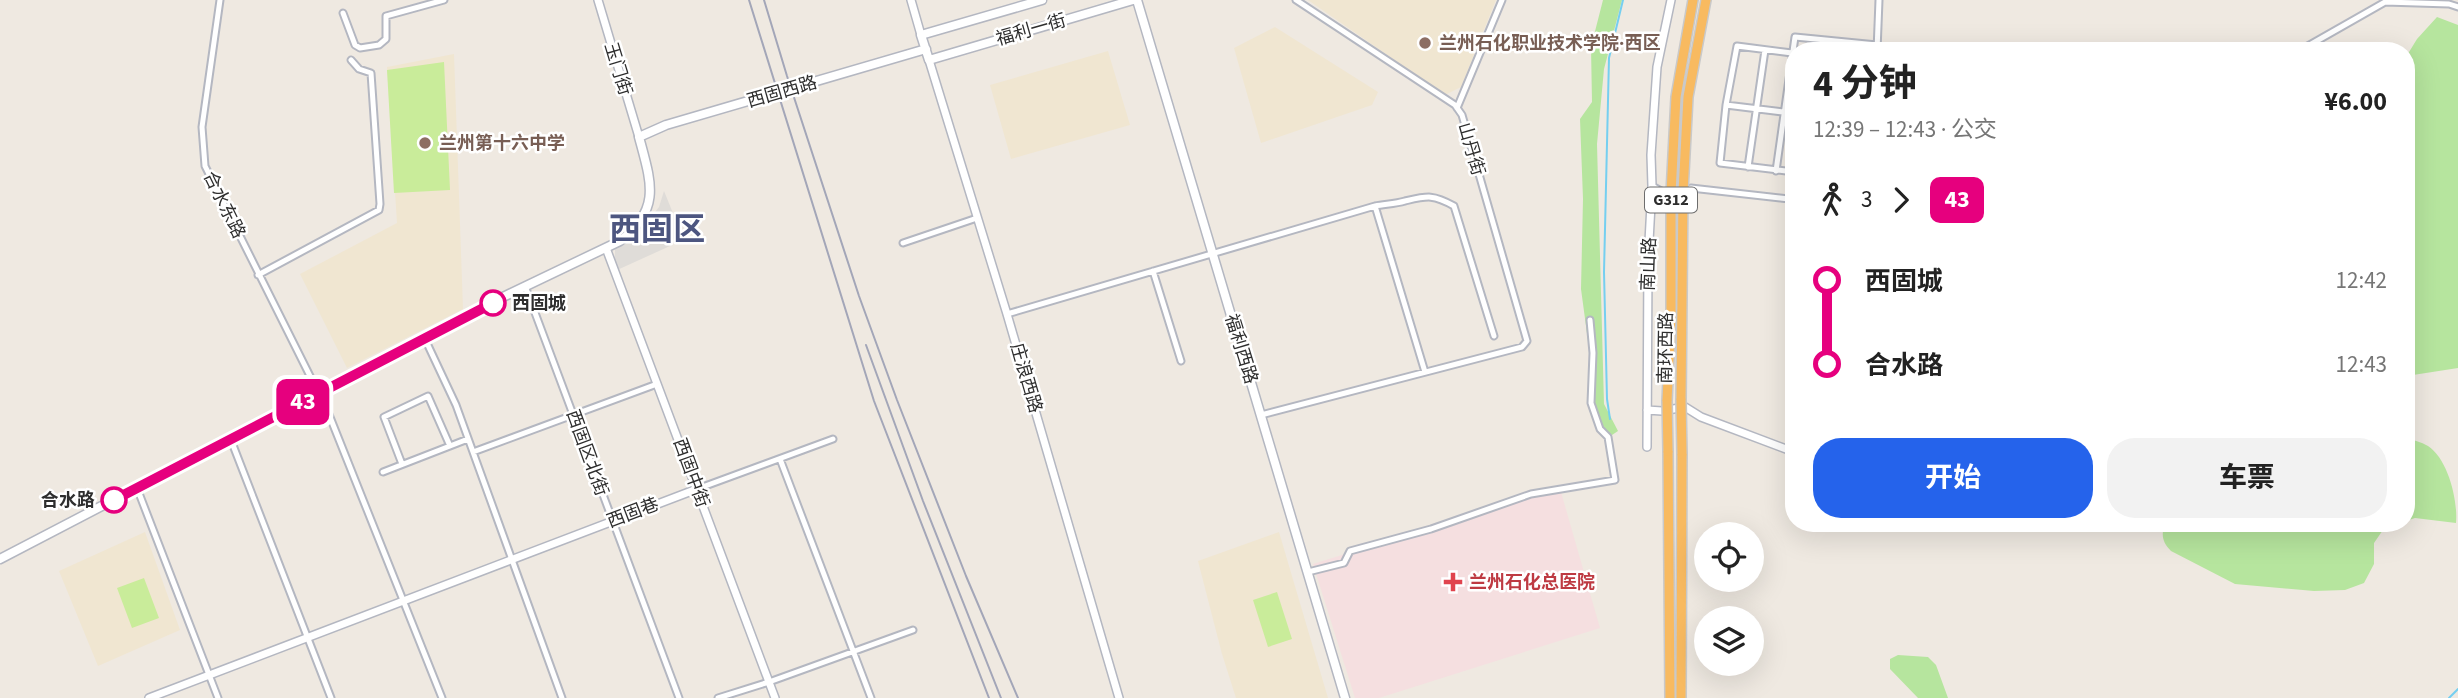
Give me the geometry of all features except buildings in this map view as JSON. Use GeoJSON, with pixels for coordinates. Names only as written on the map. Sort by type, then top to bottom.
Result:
{"type":"FeatureCollection","features":[{"type":"Feature","properties":{"kind":"highway","name":"南环西路"},"geometry":{"type":"LineString","coordinates":[[1670,698],[1667,401],[1671,315],[1671,193],[1676,97],[1693,0]]}},
{"type":"Feature","properties":{"kind":"highway","name":"南环西路"},"geometry":{"type":"LineString","coordinates":[[1681,698],[1683,192],[1688,97],[1706,0]]}},
{"type":"Feature","properties":{"kind":"main road","name":"福利一街"},"geometry":{"type":"LineString","coordinates":[[921,36],[1042,0]]}},
{"type":"Feature","properties":{"kind":"main road","name":"福利一街"},"geometry":{"type":"LineString","coordinates":[[929,60],[1135,0]]}},
{"type":"Feature","properties":{"kind":"main road","name":"福利西路"},"geometry":{"type":"LineString","coordinates":[[1135,0],[1345,698]]}},
{"type":"Feature","properties":{"kind":"main road"},"geometry":{"type":"LineString","coordinates":[[921,36],[929,60]]}},
{"type":"Feature","properties":{"kind":"main road","name":"西固西路"},"geometry":{"type":"LineString","coordinates":[[639,137],[666,125],[926,49]]}},
{"type":"Feature","properties":{"kind":"main road"},"geometry":{"type":"LineString","coordinates":[[0,559],[525,286],[620,241],[636,227],[649,204],[651,189],[639,137]]}},
{"type":"Feature","properties":{"kind":"street","name":"合水东路"},"geometry":{"type":"LineString","coordinates":[[220,0],[202,127],[203,155],[208,177],[319,394],[404,601]]}},
{"type":"Feature","properties":{"kind":"street"},"geometry":{"type":"LineString","coordinates":[[343,13],[355,45],[360,48],[379,45],[386,39],[386,16],[444,0]]}},
{"type":"Feature","properties":{"kind":"street","name":"玉门街"},"geometry":{"type":"LineString","coordinates":[[598,0],[639,137]]}},
{"type":"Feature","properties":{"kind":"street"},"geometry":{"type":"LineString","coordinates":[[911,0],[921,36]]}},
{"type":"Feature","properties":{"kind":"street","name":"山丹街"},"geometry":{"type":"LineString","coordinates":[[1296,0],[1457,108],[1462,116],[1527,337],[1522,347],[1425,372]]}},
{"type":"Feature","properties":{"kind":"street"},"geometry":{"type":"LineString","coordinates":[[1457,108],[1502,0]]}},
{"type":"Feature","properties":{"kind":"street","name":"南山路"},"geometry":{"type":"LineString","coordinates":[[1647,447],[1651,155],[1657,67],[1671,0]]}},
{"type":"Feature","properties":{"kind":"street"},"geometry":{"type":"LineString","coordinates":[[1877,42],[1879,0]]}},
{"type":"Feature","properties":{"kind":"street"},"geometry":{"type":"LineString","coordinates":[[2315,42],[2385,2],[2449,4],[2458,7]]}},
{"type":"Feature","properties":{"kind":"street"},"geometry":{"type":"LineString","coordinates":[[1794,42],[1795,37],[1830,42]]}},
{"type":"Feature","properties":{"kind":"street"},"geometry":{"type":"LineString","coordinates":[[1785,52],[1737,46],[1726,105],[1720,163],[1785,172]]}},
{"type":"Feature","properties":{"kind":"street"},"geometry":{"type":"LineString","coordinates":[[1748,167],[1765,50]]}},
{"type":"Feature","properties":{"kind":"street"},"geometry":{"type":"LineString","coordinates":[[258,275],[379,211],[371,73],[359,69],[351,60]]}},
{"type":"Feature","properties":{"kind":"street","name":"庄浪西路"},"geometry":{"type":"LineString","coordinates":[[929,60],[1007,314],[1119,698]]}},
{"type":"Feature","properties":{"kind":"street"},"geometry":{"type":"LineString","coordinates":[[1776,171],[1785,101]]}},
{"type":"Feature","properties":{"kind":"street"},"geometry":{"type":"LineString","coordinates":[[1726,105],[1783,112]]}},
{"type":"Feature","properties":{"kind":"street"},"geometry":{"type":"LineString","coordinates":[[1652,186],[1663,192]]}},
{"type":"Feature","properties":{"kind":"street"},"geometry":{"type":"LineString","coordinates":[[1691,188],[1785,199]]}},
{"type":"Feature","properties":{"kind":"street"},"geometry":{"type":"LineString","coordinates":[[1007,314],[1376,206],[1433,196],[1454,206],[1494,336]]}},
{"type":"Feature","properties":{"kind":"street"},"geometry":{"type":"LineString","coordinates":[[1261,415],[1425,372],[1376,206]]}},
{"type":"Feature","properties":{"kind":"street"},"geometry":{"type":"LineString","coordinates":[[903,243],[977,218]]}},
{"type":"Feature","properties":{"kind":"street","name":"西固中街"},"geometry":{"type":"LineString","coordinates":[[606,248],[775,698]]}},
{"type":"Feature","properties":{"kind":"street"},"geometry":{"type":"LineString","coordinates":[[1153,271],[1181,361]]}},
{"type":"Feature","properties":{"kind":"street","name":"西固区北街"},"geometry":{"type":"LineString","coordinates":[[525,286],[679,698]]}},
{"type":"Feature","properties":{"kind":"street"},"geometry":{"type":"LineString","coordinates":[[1307,572],[1344,562],[1350,551],[1431,528],[1531,494],[1615,480],[1608,437],[1600,429],[1591,403],[1593,353],[1590,320]]}},
{"type":"Feature","properties":{"kind":"street"},"geometry":{"type":"LineString","coordinates":[[425,339],[456,405],[562,698]]}},
{"type":"Feature","properties":{"kind":"street"},"geometry":{"type":"LineString","coordinates":[[473,452],[657,384]]}},
{"type":"Feature","properties":{"kind":"street"},"geometry":{"type":"LineString","coordinates":[[402,464],[384,417],[428,396],[450,446]]}},
{"type":"Feature","properties":{"kind":"street"},"geometry":{"type":"LineString","coordinates":[[1648,414],[1685,407],[1702,417],[1785,449]]}},
{"type":"Feature","properties":{"kind":"street"},"geometry":{"type":"LineString","coordinates":[[383,472],[468,439]]}},
{"type":"Feature","properties":{"kind":"street","name":"西固巷"},"geometry":{"type":"LineString","coordinates":[[149,698],[833,439]]}},
{"type":"Feature","properties":{"kind":"street"},"geometry":{"type":"LineString","coordinates":[[231,440],[331,698]]}},
{"type":"Feature","properties":{"kind":"street"},"geometry":{"type":"LineString","coordinates":[[780,459],[871,698]]}},
{"type":"Feature","properties":{"kind":"street"},"geometry":{"type":"LineString","coordinates":[[137,488],[218,698]]}},
{"type":"Feature","properties":{"kind":"street"},"geometry":{"type":"LineString","coordinates":[[404,601],[442,698]]}},
{"type":"Feature","properties":{"kind":"street"},"geometry":{"type":"LineString","coordinates":[[718,698],[913,630]]}},
{"type":"Feature","properties":{"kind":"shaded area","name":"兰州石化职业技术学院·西区"},"geometry":{"type":"Polygon","coordinates":[[[1308,0],[1496,0],[1461,87],[1445,95],[1308,0]]]}},
{"type":"Feature","properties":{"kind":"shaded area"},"geometry":{"type":"Polygon","coordinates":[[[1275,27],[1378,92],[1372,105],[1261,143],[1234,48],[1275,27]]]}},
{"type":"Feature","properties":{"kind":"shaded area"},"geometry":{"type":"Polygon","coordinates":[[[1108,51],[1130,125],[1011,159],[990,85],[1108,51]]]}},
{"type":"Feature","properties":{"kind":"shaded area","name":"兰州第十六中学"},"geometry":{"type":"Polygon","coordinates":[[[454,54],[463,309],[347,368],[300,274],[397,223],[387,67],[454,54]]]}},
{"type":"Feature","properties":{"kind":"shaded area"},"geometry":{"type":"Polygon","coordinates":[[[664,191],[679,228],[670,246],[615,271],[615,248],[646,224],[659,207],[664,191]]]}},
{"type":"Feature","properties":{"kind":"shaded area","name":"兰州石化总医院"},"geometry":{"type":"Polygon","coordinates":[[[1561,492],[1600,628],[1379,698],[1355,698],[1313,564],[1528,497],[1561,492]]]}},
{"type":"Feature","properties":{"kind":"shaded area"},"geometry":{"type":"Polygon","coordinates":[[[145,532],[180,630],[98,666],[59,571],[145,532]]]}},
{"type":"Feature","properties":{"kind":"shaded area"},"geometry":{"type":"Polygon","coordinates":[[[1279,532],[1328,698],[1236,698],[1222,654],[1198,561],[1279,532]]]}},
{"type":"Feature","properties":{"kind":"green space"},"geometry":{"type":"Polygon","coordinates":[[[1603,0],[1622,0],[1604,69],[1597,144],[1604,404],[1618,431],[1612,435],[1601,431],[1594,419],[1591,363],[1581,289],[1583,199],[1580,119],[1592,102],[1591,47],[1603,0]]]}},
{"type":"Feature","properties":{"kind":"green space"},"geometry":{"type":"Polygon","coordinates":[[[2437,17],[2458,25],[2458,368],[2415,375],[2415,42],[2437,17]]]}},
{"type":"Feature","properties":{"kind":"green space"},"geometry":{"type":"Polygon","coordinates":[[[444,62],[450,190],[394,193],[387,70],[444,62]]]}},
{"type":"Feature","properties":{"kind":"green space"},"geometry":{"type":"Polygon","coordinates":[[[2415,441],[2435,452],[2446,470],[2453,492],[2456,523],[2415,518],[2415,441]]]}},
{"type":"Feature","properties":{"kind":"green space"},"geometry":{"type":"Polygon","coordinates":[[[2163,532],[2382,532],[2374,543],[2374,564],[2364,583],[2345,590],[2314,591],[2235,584],[2171,551],[2163,538],[2163,532]]]}},
{"type":"Feature","properties":{"kind":"green space"},"geometry":{"type":"Polygon","coordinates":[[[144,578],[159,618],[132,628],[117,588],[144,578]]]}},
{"type":"Feature","properties":{"kind":"green space"},"geometry":{"type":"Polygon","coordinates":[[[1277,592],[1292,639],[1268,647],[1253,600],[1277,592]]]}},
{"type":"Feature","properties":{"kind":"green space"},"geometry":{"type":"Polygon","coordinates":[[[1898,655],[1928,657],[1936,665],[1948,698],[1918,698],[1890,669],[1890,659],[1898,655]]]}},
{"type":"Feature","properties":{"kind":"waterway"},"geometry":{"type":"LineString","coordinates":[[1610,419],[1607,399],[1604,272],[1609,58],[1623,0]]}},
{"type":"Feature","properties":{"kind":"waterway"},"geometry":{"type":"LineString","coordinates":[[2449,698],[2458,689]]}},
{"type":"Feature","properties":{"kind":"railway"},"geometry":{"type":"LineString","coordinates":[[749,0],[874,401],[989,698]]}},
{"type":"Feature","properties":{"kind":"railway"},"geometry":{"type":"LineString","coordinates":[[764,0],[859,296],[966,576],[1018,698]]}},
{"type":"Feature","properties":{"kind":"railway"},"geometry":{"type":"LineString","coordinates":[[866,345],[923,501],[1001,698]]}},
{"type":"Feature","properties":{"kind":"bus line","name":"43"},"geometry":{"type":"LineString","coordinates":[[114,500],[493,303]]}},
{"type":"Feature","properties":{"kind":"place","name":"兰州石化职业技术学院·西区"},"geometry":{"type":"Point","coordinates":[1425,43]}},
{"type":"Feature","properties":{"kind":"place","name":"兰州第十六中学"},"geometry":{"type":"Point","coordinates":[425,143]}},
{"type":"Feature","properties":{"kind":"place","name":"西固城"},"geometry":{"type":"Point","coordinates":[493,303]}},
{"type":"Feature","properties":{"kind":"place","name":"合水路"},"geometry":{"type":"Point","coordinates":[114,500]}},
{"type":"Feature","properties":{"kind":"place","name":"兰州石化总医院"},"geometry":{"type":"Point","coordinates":[1453,582]}},
{"type":"Feature","properties":{"kind":"district","name":"西固区"},"geometry":{"type":"Point","coordinates":[657,230]}}]}
